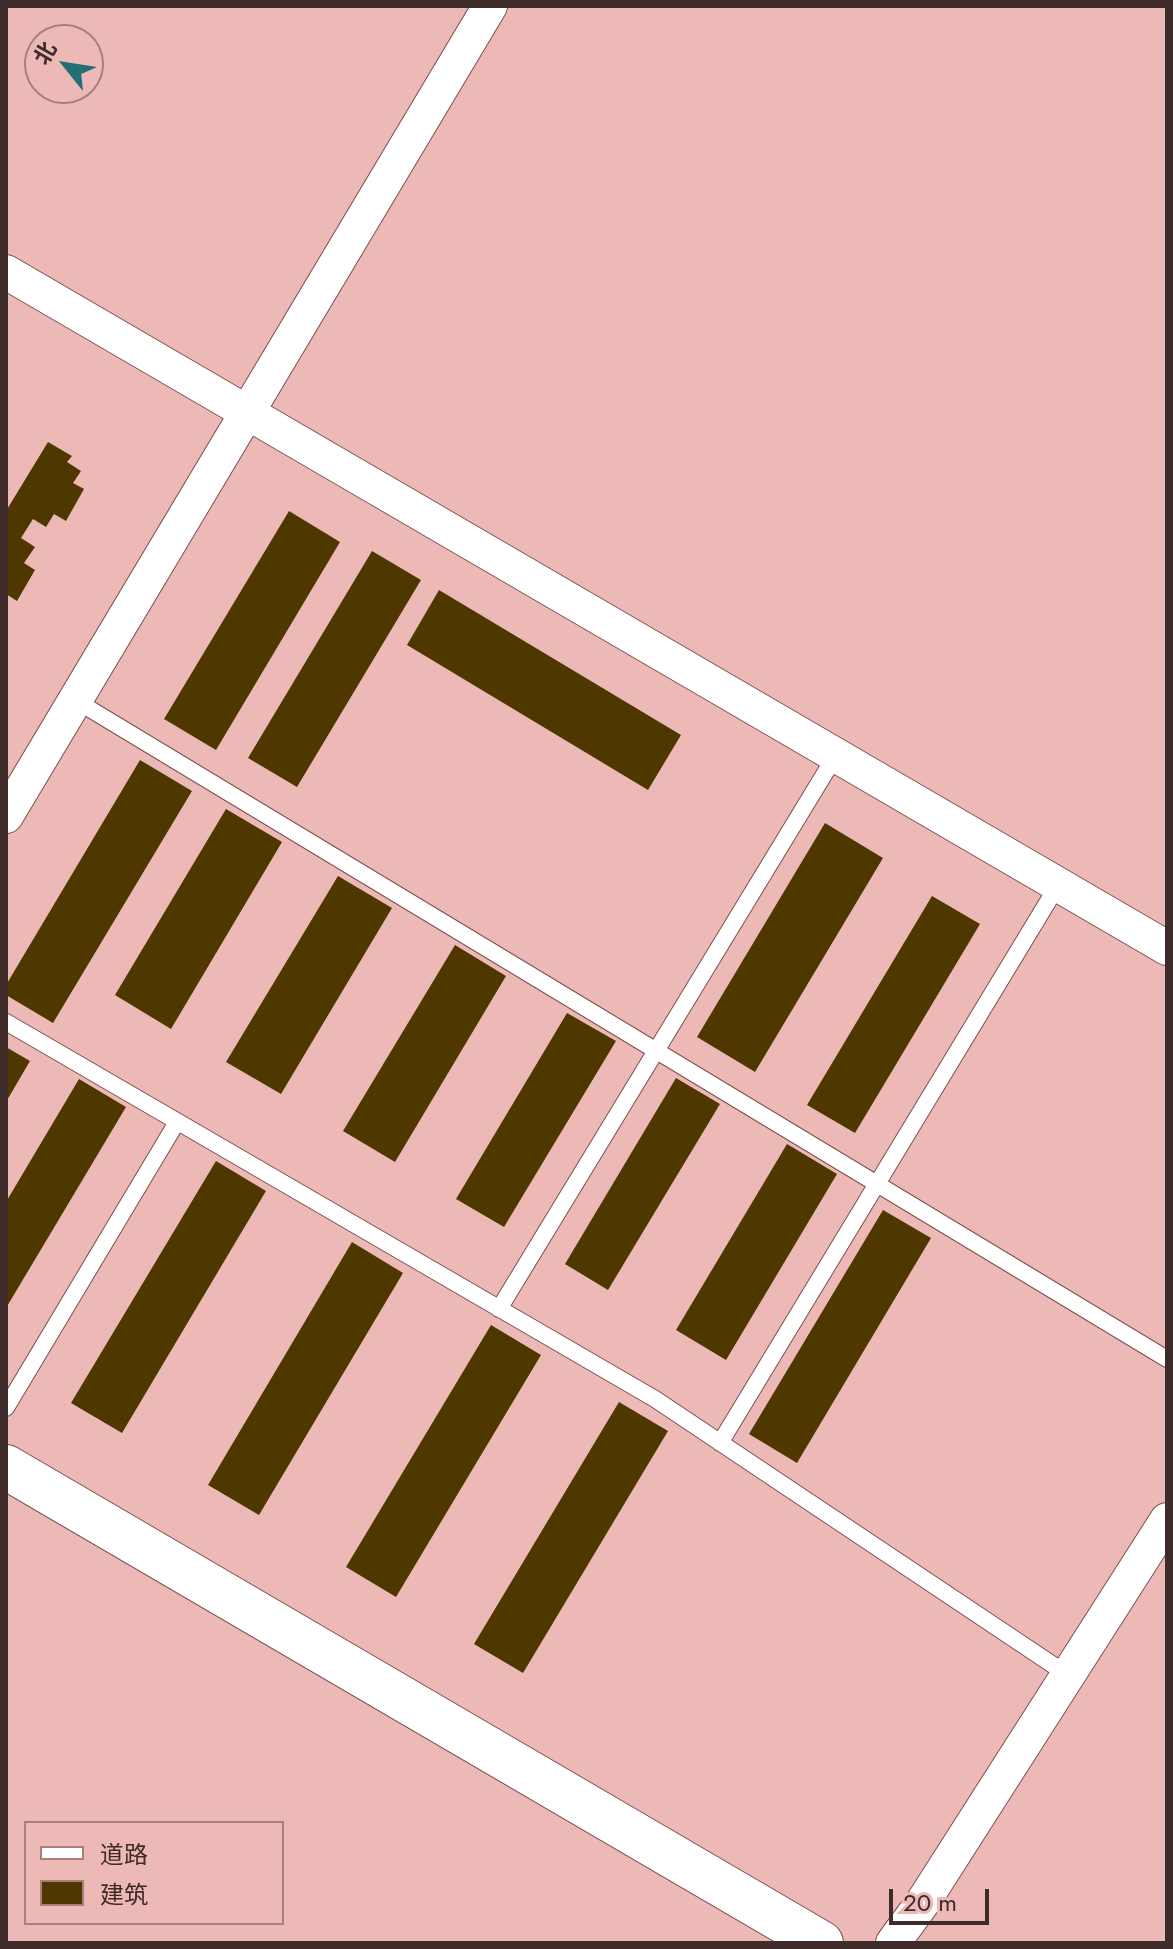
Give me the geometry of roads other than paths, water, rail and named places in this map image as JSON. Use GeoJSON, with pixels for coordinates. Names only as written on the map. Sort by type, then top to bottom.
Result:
{"type":"FeatureCollection","features":[{"type":"Feature","properties":{"kind":"main road"},"geometry":{"type":"LineString","coordinates":[[6,1467],[821,1943]]}},
{"type":"Feature","properties":{"kind":"street"},"geometry":{"type":"LineString","coordinates":[[6,816],[490,6]]}},
{"type":"Feature","properties":{"kind":"street"},"geometry":{"type":"LineString","coordinates":[[6,272],[1167,948]]}},
{"type":"Feature","properties":{"kind":"street"},"geometry":{"type":"LineString","coordinates":[[893,1943],[923,1902],[1167,1520]]}},
{"type":"Feature","properties":{"kind":"lane"},"geometry":{"type":"LineString","coordinates":[[75,700],[1167,1359]]}},
{"type":"Feature","properties":{"kind":"lane"},"geometry":{"type":"LineString","coordinates":[[499,1309],[836,755]]}},
{"type":"Feature","properties":{"kind":"lane"},"geometry":{"type":"LineString","coordinates":[[720,1443],[1058,885]]}},
{"type":"Feature","properties":{"kind":"lane"},"geometry":{"type":"LineString","coordinates":[[6,1022],[655,1399],[1068,1675]]}},
{"type":"Feature","properties":{"kind":"lane"},"geometry":{"type":"LineString","coordinates":[[6,1408],[177,1122]]}}]}
